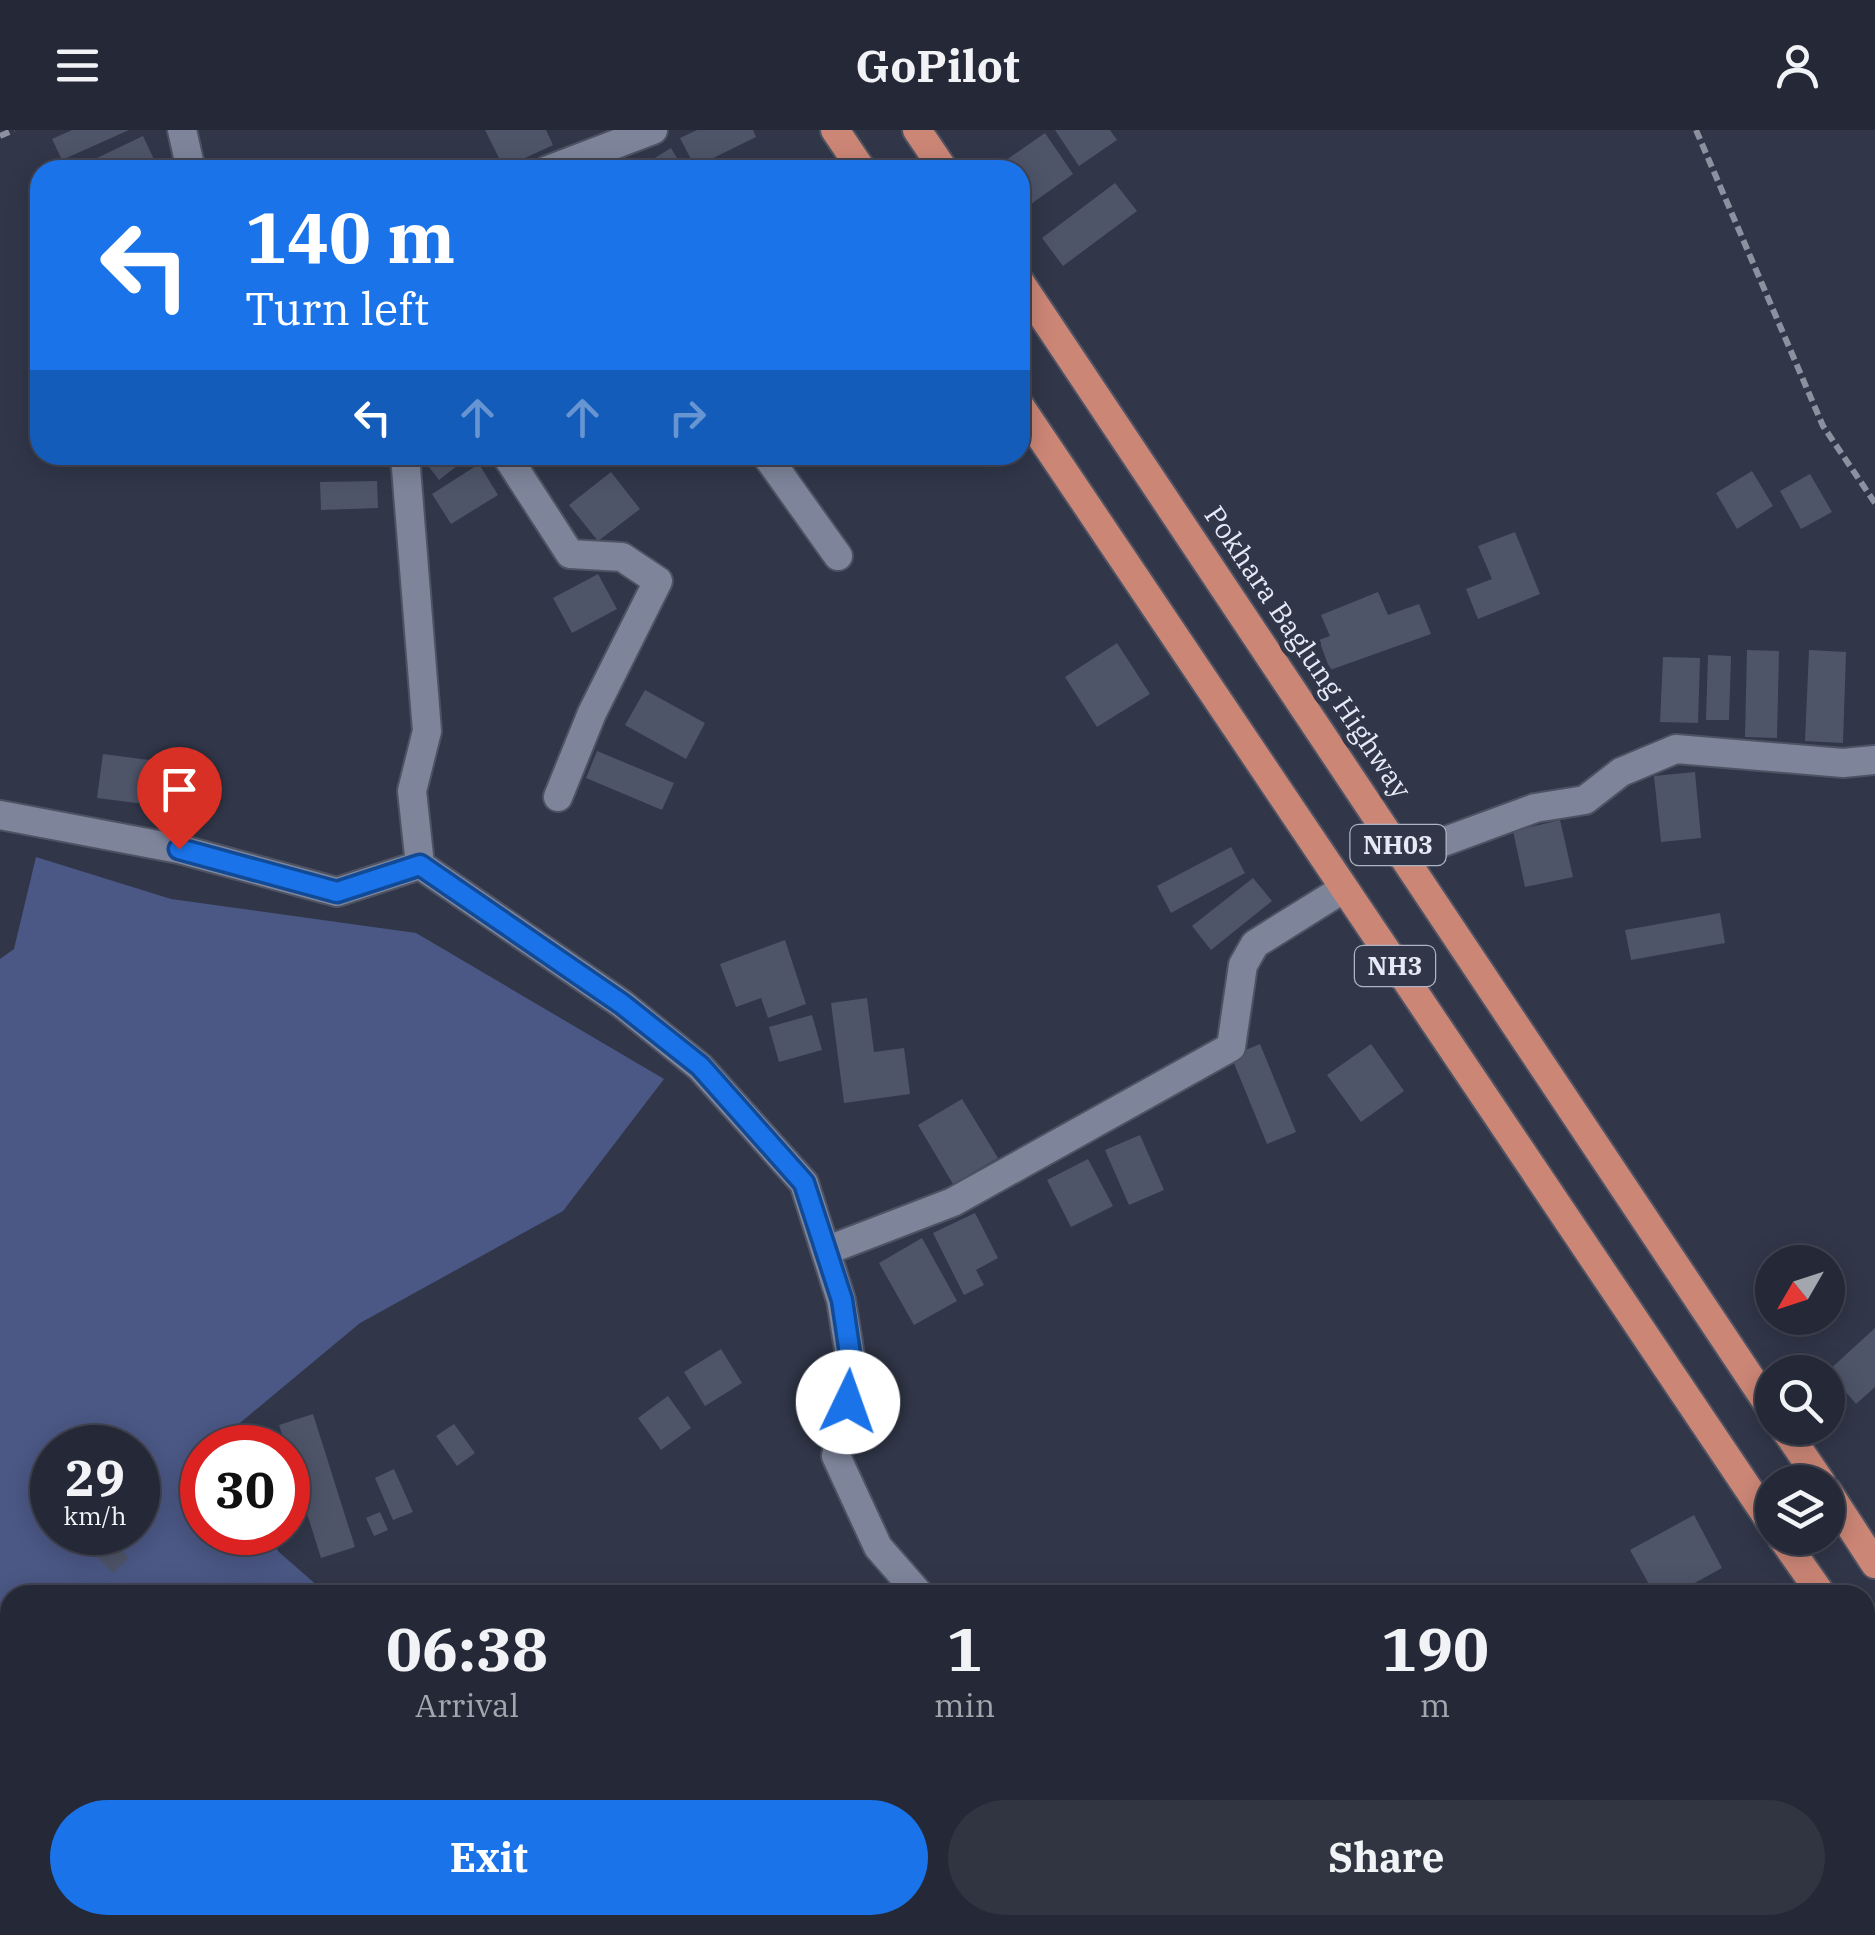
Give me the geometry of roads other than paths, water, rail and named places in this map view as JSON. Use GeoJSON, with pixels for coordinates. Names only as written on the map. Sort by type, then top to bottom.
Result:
{"type":"FeatureCollection","features":[{"type":"Feature","properties":{"kind":"highway"},"geometry":{"type":"LineString","coordinates":[[835,130],[855,160]]}},
{"type":"Feature","properties":{"kind":"highway"},"geometry":{"type":"LineString","coordinates":[[916,130],[937,160]]}},
{"type":"Feature","properties":{"kind":"highway","name":"Pokhara Baglung Highway"},"geometry":{"type":"LineString","coordinates":[[1030,297],[1755,1384]]}},
{"type":"Feature","properties":{"kind":"highway","name":"NH3"},"geometry":{"type":"LineString","coordinates":[[1030,421],[1755,1499]]}},
{"type":"Feature","properties":{"kind":"highway"},"geometry":{"type":"LineString","coordinates":[[1845,1518],[1875,1564]]}},
{"type":"Feature","properties":{"kind":"highway"},"geometry":{"type":"LineString","coordinates":[[1794,1555],[1815,1585]]}},
{"type":"Feature","properties":{"kind":"street"},"geometry":{"type":"LineString","coordinates":[[182,130],[189,160]]}},
{"type":"Feature","properties":{"kind":"street"},"geometry":{"type":"LineString","coordinates":[[599,160],[652,130]]}},
{"type":"Feature","properties":{"kind":"street"},"geometry":{"type":"LineString","coordinates":[[406,465],[427,731],[412,791],[420,865],[622,1004],[700,1066],[804,1183],[828,1250],[853,1374],[836,1456],[878,1546],[911,1585]]}},
{"type":"Feature","properties":{"kind":"street"},"geometry":{"type":"LineString","coordinates":[[512,465],[570,554],[622,557],[658,581],[592,713],[558,797]]}},
{"type":"Feature","properties":{"kind":"street"},"geometry":{"type":"LineString","coordinates":[[773,465],[838,556]]}},
{"type":"Feature","properties":{"kind":"street"},"geometry":{"type":"LineString","coordinates":[[1405,856],[1535,808],[1585,800],[1622,772],[1676,749],[1825,762],[1875,760]]}},
{"type":"Feature","properties":{"kind":"street"},"geometry":{"type":"LineString","coordinates":[[0,814],[179,849],[337,892],[420,865]]}},
{"type":"Feature","properties":{"kind":"street"},"geometry":{"type":"LineString","coordinates":[[828,1250],[953,1202],[1232,1046],[1243,965],[1255,944],[1343,888]]}}]}
